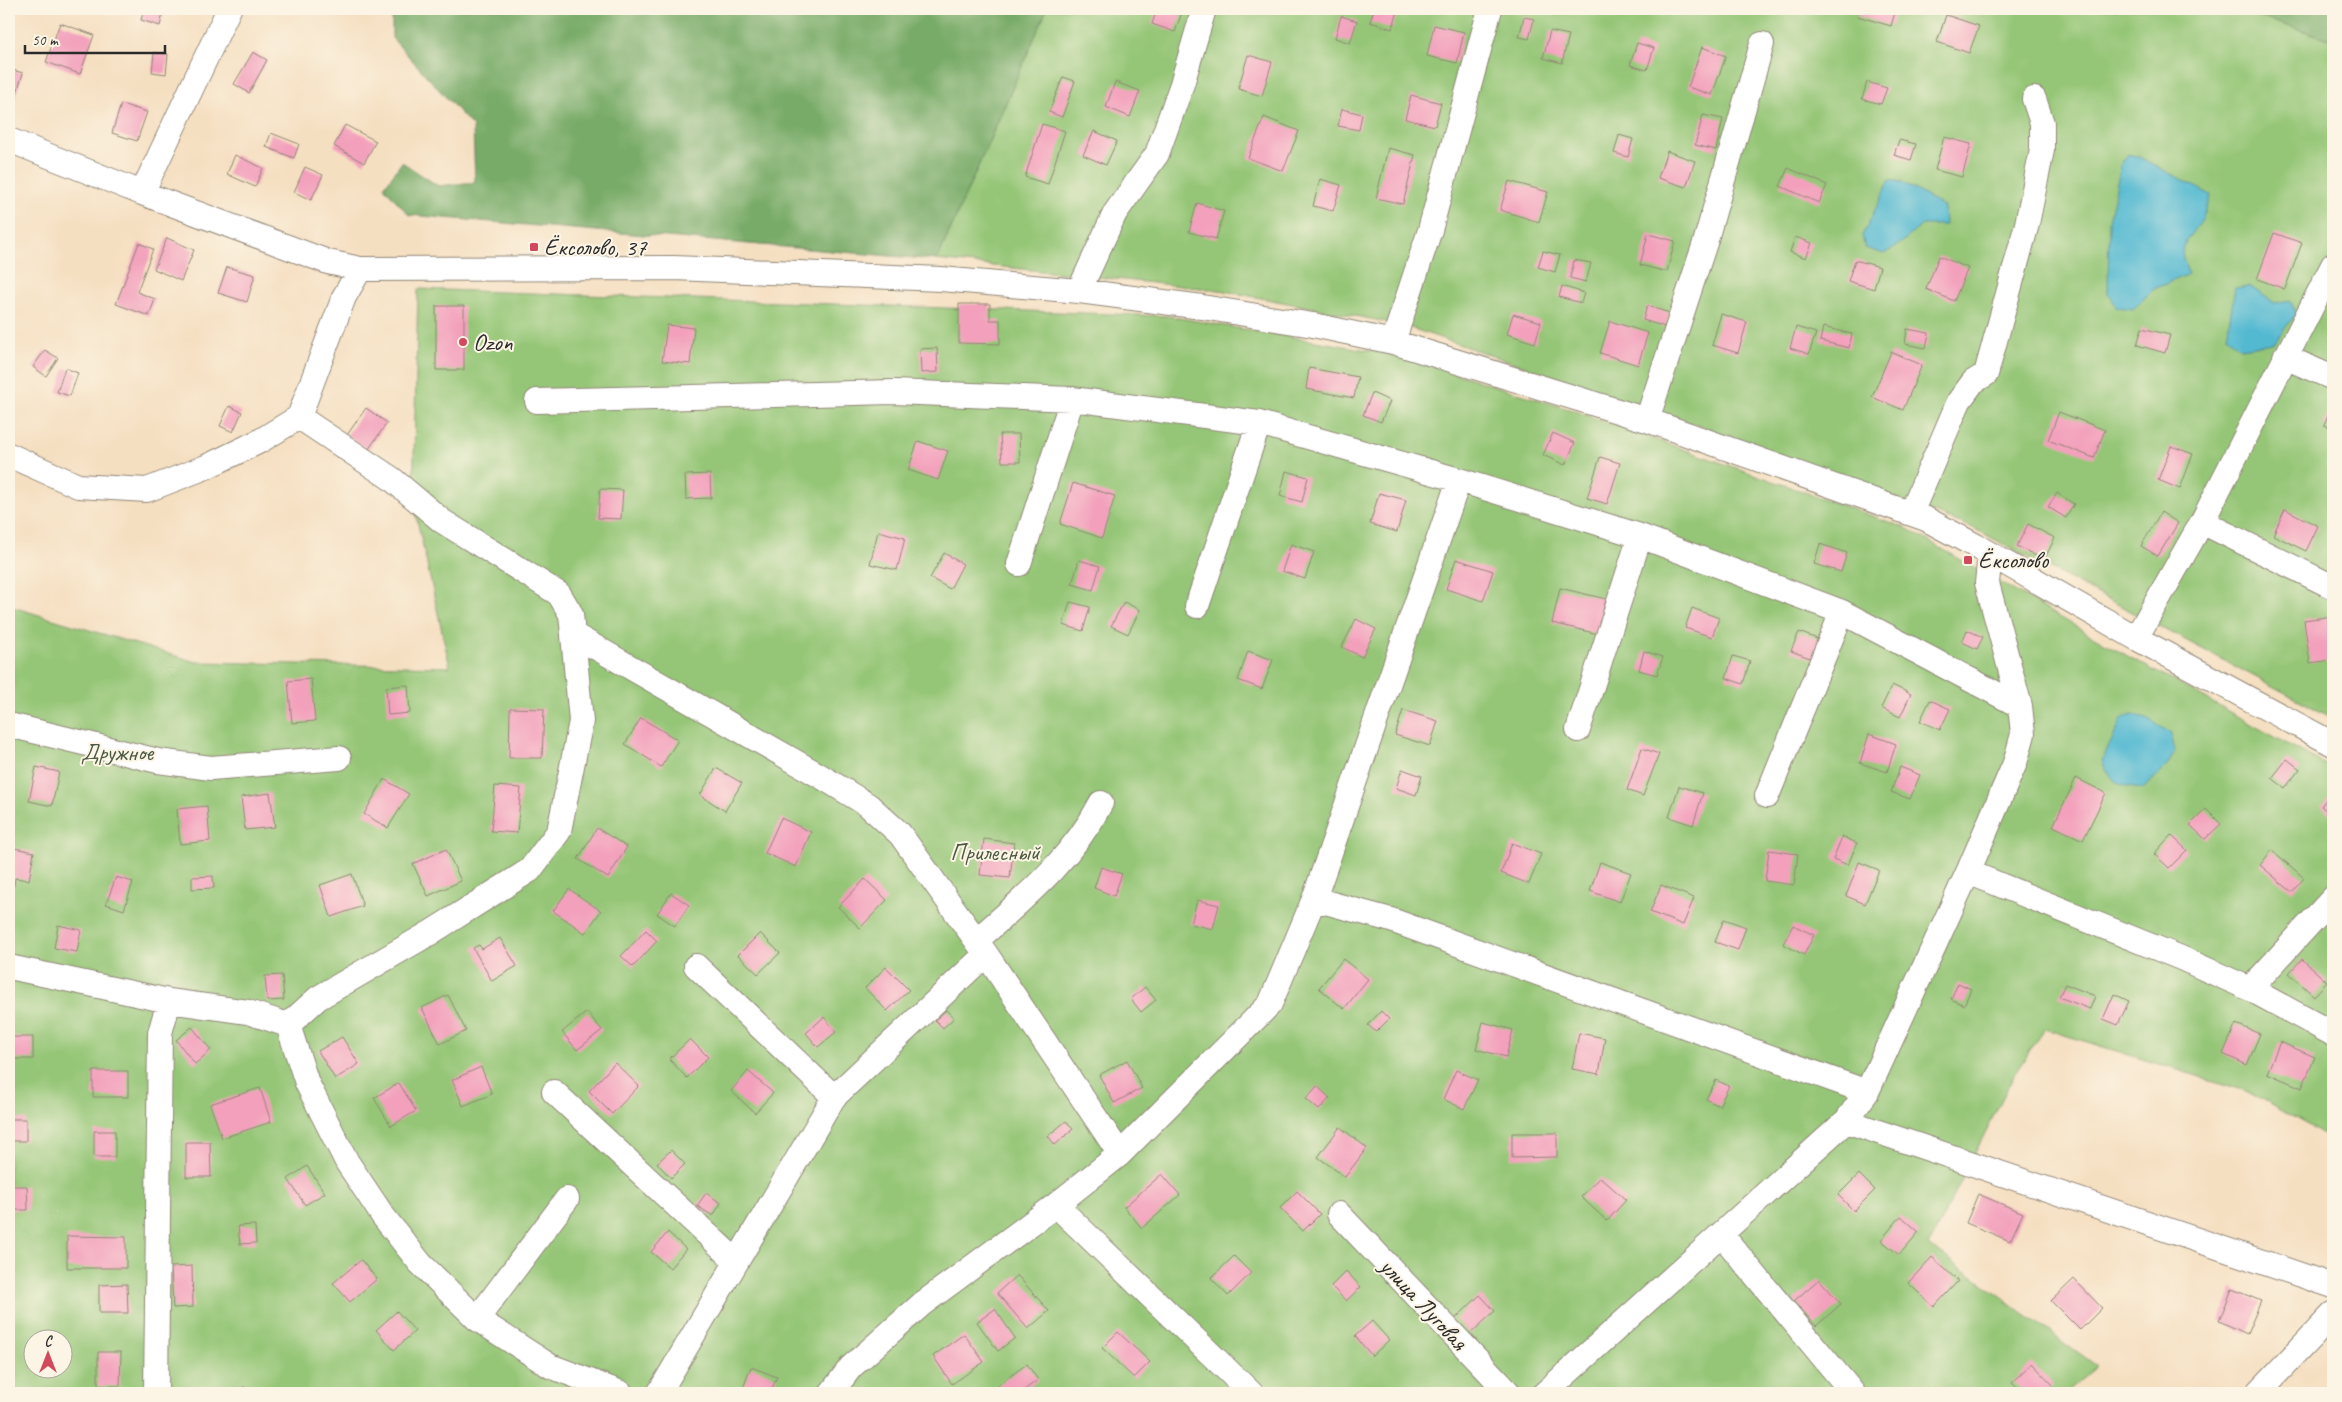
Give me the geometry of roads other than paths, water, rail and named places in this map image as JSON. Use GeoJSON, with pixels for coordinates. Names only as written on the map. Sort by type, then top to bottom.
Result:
{"type":"FeatureCollection","features":[{"type":"Feature","properties":{"kind":"street"},"geometry":{"type":"LineString","coordinates":[[142,193],[229,9]]}},
{"type":"Feature","properties":{"kind":"street"},"geometry":{"type":"LineString","coordinates":[[1079,291],[1115,213],[1158,154],[1182,84],[1204,9]]}},
{"type":"Feature","properties":{"kind":"street"},"geometry":{"type":"LineString","coordinates":[[1393,342],[1430,230],[1490,9]]}},
{"type":"Feature","properties":{"kind":"street"},"geometry":{"type":"LineString","coordinates":[[1647,420],[1705,243],[1762,44]]}},
{"type":"Feature","properties":{"kind":"street"},"geometry":{"type":"LineString","coordinates":[[1911,513],[1959,401],[1973,382],[1986,374],[2028,224],[2042,150],[2042,124],[2034,99]]}},
{"type":"Feature","properties":{"kind":"street"},"geometry":{"type":"LineString","coordinates":[[9,140],[142,193],[328,262],[360,269],[674,268],[941,279],[1079,291],[1202,306],[1313,324],[1393,342],[1647,420],[1911,513],[1990,554],[2136,638],[2333,744]]}},
{"type":"Feature","properties":{"kind":"street"},"geometry":{"type":"LineString","coordinates":[[2136,638],[2202,522],[2333,265]]}},
{"type":"Feature","properties":{"kind":"street"},"geometry":{"type":"LineString","coordinates":[[9,455],[78,486],[147,490],[206,467],[260,441],[299,418],[344,297],[360,269]]}},
{"type":"Feature","properties":{"kind":"street"},"geometry":{"type":"LineString","coordinates":[[2285,358],[2333,378]]}},
{"type":"Feature","properties":{"kind":"street"},"geometry":{"type":"LineString","coordinates":[[537,401],[893,392],[1072,399],[1259,423],[1459,480],[1640,536],[1842,612],[2020,706]]}},
{"type":"Feature","properties":{"kind":"street"},"geometry":{"type":"LineString","coordinates":[[1019,564],[1072,399]]}},
{"type":"Feature","properties":{"kind":"street"},"geometry":{"type":"LineString","coordinates":[[288,1026],[318,998],[430,934],[530,870],[559,831],[581,721],[571,614],[559,594],[442,521],[392,479],[299,418]]}},
{"type":"Feature","properties":{"kind":"street"},"geometry":{"type":"LineString","coordinates":[[1197,606],[1259,423]]}},
{"type":"Feature","properties":{"kind":"street"},"geometry":{"type":"LineString","coordinates":[[831,1393],[851,1367],[922,1304],[1120,1154],[1270,1004],[1314,899],[1459,480]]}},
{"type":"Feature","properties":{"kind":"street"},"geometry":{"type":"LineString","coordinates":[[2202,522],[2333,587]]}},
{"type":"Feature","properties":{"kind":"street"},"geometry":{"type":"LineString","coordinates":[[1578,730],[1640,536]]}},
{"type":"Feature","properties":{"kind":"street"},"geometry":{"type":"LineString","coordinates":[[1545,1393],[1846,1121],[1867,1092],[1968,872],[2015,763],[2023,734],[2020,706],[1987,583],[1990,554]]}},
{"type":"Feature","properties":{"kind":"street"},"geometry":{"type":"LineString","coordinates":[[1767,796],[1842,612]]}},
{"type":"Feature","properties":{"kind":"street"},"geometry":{"type":"LineString","coordinates":[[574,635],[822,776],[868,805],[900,834],[981,947],[1120,1154]]}},
{"type":"Feature","properties":{"kind":"street"},"geometry":{"type":"LineString","coordinates":[[9,724],[158,761],[211,768],[339,758]]}},
{"type":"Feature","properties":{"kind":"street"},"geometry":{"type":"LineString","coordinates":[[659,1393],[834,1097],[1043,881],[1090,825],[1101,803]]}},
{"type":"Feature","properties":{"kind":"street"},"geometry":{"type":"LineString","coordinates":[[1968,872],[2172,955],[2250,989],[2333,1034]]}},
{"type":"Feature","properties":{"kind":"street"},"geometry":{"type":"LineString","coordinates":[[2250,989],[2333,898]]}},
{"type":"Feature","properties":{"kind":"street"},"geometry":{"type":"LineString","coordinates":[[1314,899],[1390,920],[1867,1092]]}},
{"type":"Feature","properties":{"kind":"street"},"geometry":{"type":"LineString","coordinates":[[696,966],[834,1097]]}},
{"type":"Feature","properties":{"kind":"street"},"geometry":{"type":"LineString","coordinates":[[9,967],[169,1001],[248,1012],[288,1026]]}},
{"type":"Feature","properties":{"kind":"street"},"geometry":{"type":"LineString","coordinates":[[156,1393],[160,1033],[169,1001]]}},
{"type":"Feature","properties":{"kind":"street"},"geometry":{"type":"LineString","coordinates":[[288,1026],[307,1083],[348,1162],[383,1216],[420,1263],[477,1319],[550,1366],[620,1393]]}},
{"type":"Feature","properties":{"kind":"street"},"geometry":{"type":"LineString","coordinates":[[554,1092],[736,1261]]}},
{"type":"Feature","properties":{"kind":"street"},"geometry":{"type":"LineString","coordinates":[[1846,1121],[2333,1286]]}},
{"type":"Feature","properties":{"kind":"street"},"geometry":{"type":"LineString","coordinates":[[477,1319],[567,1199]]}},
{"type":"Feature","properties":{"kind":"street"},"geometry":{"type":"LineString","coordinates":[[1056,1204],[1250,1393]]}},
{"type":"Feature","properties":{"kind":"street","name":"улица Луговая"},"geometry":{"type":"LineString","coordinates":[[1339,1214],[1509,1393]]}},
{"type":"Feature","properties":{"kind":"street"},"geometry":{"type":"LineString","coordinates":[[1721,1234],[1853,1393]]}},
{"type":"Feature","properties":{"kind":"street"},"geometry":{"type":"LineString","coordinates":[[2258,1393],[2333,1314]]}},
{"type":"Feature","properties":{"kind":"water"},"geometry":{"type":"Polygon","coordinates":[[[2128,154],[2139,157],[2211,195],[2201,222],[2186,240],[2182,254],[2188,274],[2154,289],[2133,309],[2117,307],[2108,293],[2109,221],[2121,164],[2128,154]]]}},
{"type":"Feature","properties":{"kind":"water"},"geometry":{"type":"Polygon","coordinates":[[[1890,180],[1902,182],[1944,207],[1945,225],[1922,225],[1901,243],[1884,254],[1865,248],[1862,236],[1890,180]]]}},
{"type":"Feature","properties":{"kind":"water"},"geometry":{"type":"Polygon","coordinates":[[[2249,286],[2275,303],[2290,300],[2296,314],[2274,343],[2240,348],[2227,336],[2235,288],[2249,286]]]}},
{"type":"Feature","properties":{"kind":"water"},"geometry":{"type":"Polygon","coordinates":[[[2131,714],[2152,721],[2171,734],[2175,751],[2168,765],[2143,789],[2128,787],[2117,782],[2109,774],[2102,761],[2122,719],[2131,714]]]}},
{"type":"Feature","properties":{"kind":"place","name":"Ёксолово, 37"},"geometry":{"type":"Point","coordinates":[534,247]}},
{"type":"Feature","properties":{"kind":"place","name":"Ozon"},"geometry":{"type":"Point","coordinates":[463,342]}},
{"type":"Feature","properties":{"kind":"place","name":"Ёксолово"},"geometry":{"type":"Point","coordinates":[1968,560]}},
{"type":"Feature","properties":{"kind":"park label","name":"Дружное"},"geometry":{"type":"Point","coordinates":[117,752]}},
{"type":"Feature","properties":{"kind":"park label","name":"Прилесный"},"geometry":{"type":"Point","coordinates":[995,852]}}]}
